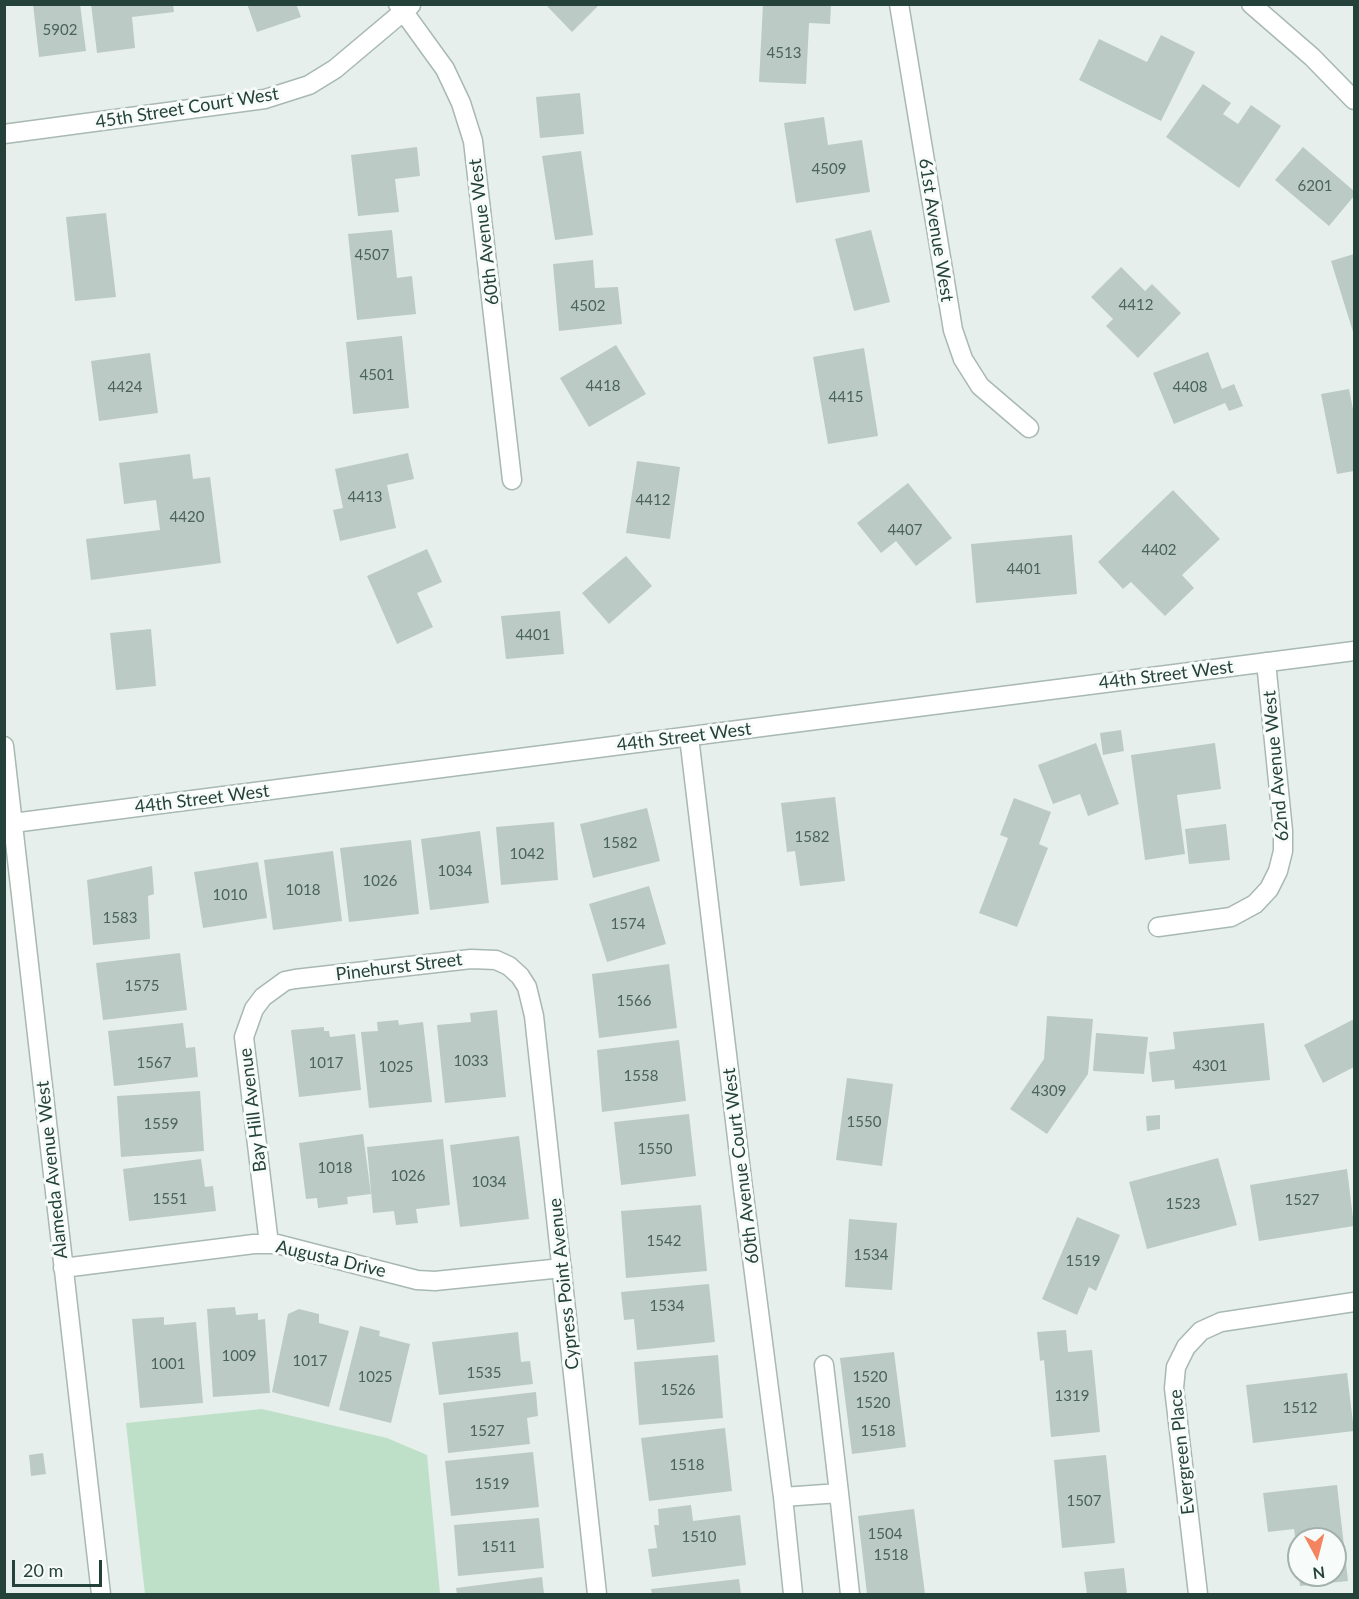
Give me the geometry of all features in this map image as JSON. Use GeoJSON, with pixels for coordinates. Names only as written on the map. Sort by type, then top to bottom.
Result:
{"type":"FeatureCollection","features":[{"type":"Feature","properties":{"kind":"street","name":"61st Avenue West"},"geometry":{"type":"LineString","coordinates":[[899,4],[953,330],[963,360],[980,386],[1029,428]]}},
{"type":"Feature","properties":{"kind":"street"},"geometry":{"type":"LineString","coordinates":[[1251,4],[1352,92]]}},
{"type":"Feature","properties":{"kind":"street","name":"45th Street Court West"},"geometry":{"type":"LineString","coordinates":[[4,134],[265,99],[309,85],[335,69],[405,7]]}},
{"type":"Feature","properties":{"kind":"street","name":"60th Avenue West"},"geometry":{"type":"LineString","coordinates":[[405,7],[445,69],[461,103],[473,141],[512,480]]}},
{"type":"Feature","properties":{"kind":"street","name":"44th Street West"},"geometry":{"type":"LineString","coordinates":[[13,823],[1354,651]]}},
{"type":"Feature","properties":{"kind":"street","name":"62nd Avenue West"},"geometry":{"type":"LineString","coordinates":[[1158,927],[1231,916],[1255,904],[1269,889],[1278,871],[1283,852],[1283,831],[1266,662]]}},
{"type":"Feature","properties":{"kind":"street","name":"60th Avenue Court West"},"geometry":{"type":"LineString","coordinates":[[689,737],[793,1594]]}},
{"type":"Feature","properties":{"kind":"street","name":"Alameda Avenue West"},"geometry":{"type":"LineString","coordinates":[[4,746],[100,1594]]}},
{"type":"Feature","properties":{"kind":"street","name":"Pinehurst Street"},"geometry":{"type":"LineString","coordinates":[[276,987],[285,981],[295,979],[478,958],[496,960],[509,966],[520,976]]}},
{"type":"Feature","properties":{"kind":"street","name":"Cypress Point Avenue"},"geometry":{"type":"LineString","coordinates":[[520,976],[527,987],[534,1016],[597,1594]]}},
{"type":"Feature","properties":{"kind":"street","name":"Bay Hill Avenue"},"geometry":{"type":"LineString","coordinates":[[269,1244],[244,1037],[254,1009],[262,997],[276,987]]}},
{"type":"Feature","properties":{"kind":"street","name":"Augusta Drive"},"geometry":{"type":"LineString","coordinates":[[63,1268],[254,1244],[278,1244],[417,1280],[435,1281],[562,1268]]}},
{"type":"Feature","properties":{"kind":"street","name":"Evergreen Place"},"geometry":{"type":"LineString","coordinates":[[1198,1594],[1174,1388],[1176,1367],[1186,1347],[1201,1331],[1221,1322],[1354,1302]]}},
{"type":"Feature","properties":{"kind":"street"},"geometry":{"type":"LineString","coordinates":[[824,1365],[850,1594]]}},
{"type":"Feature","properties":{"kind":"street"},"geometry":{"type":"LineString","coordinates":[[783,1497],[839,1494]]}},
{"type":"Feature","properties":{"kind":"green space"},"geometry":{"type":"Polygon","coordinates":[[[262,1409],[387,1438],[427,1455],[440,1594],[145,1594],[126,1423],[262,1409]]]}},
{"type":"Feature","properties":{"kind":"building"},"geometry":{"type":"Polygon","coordinates":[[[33,4],[80,4],[86,51],[39,57],[33,4]]]}},
{"type":"Feature","properties":{"kind":"building"},"geometry":{"type":"Polygon","coordinates":[[[91,4],[173,4],[174,12],[132,17],[135,48],[97,53],[91,4]]]}},
{"type":"Feature","properties":{"kind":"building"},"geometry":{"type":"Polygon","coordinates":[[[247,4],[296,4],[301,17],[257,32],[247,4]]]}},
{"type":"Feature","properties":{"kind":"building"},"geometry":{"type":"Polygon","coordinates":[[[545,4],[600,4],[572,32],[545,4]]]}},
{"type":"Feature","properties":{"kind":"building"},"geometry":{"type":"Polygon","coordinates":[[[763,4],[831,4],[830,24],[809,23],[806,84],[759,82],[763,4]]]}},
{"type":"Feature","properties":{"kind":"building"},"geometry":{"type":"Polygon","coordinates":[[[1161,35],[1195,52],[1161,121],[1079,80],[1099,39],[1147,62],[1161,35]]]}},
{"type":"Feature","properties":{"kind":"building"},"geometry":{"type":"Polygon","coordinates":[[[1203,84],[1231,103],[1223,114],[1238,124],[1251,105],[1281,126],[1239,188],[1166,137],[1203,84]]]}},
{"type":"Feature","properties":{"kind":"building"},"geometry":{"type":"Polygon","coordinates":[[[580,93],[584,134],[540,138],[536,97],[580,93]]]}},
{"type":"Feature","properties":{"kind":"building"},"geometry":{"type":"Polygon","coordinates":[[[824,117],[828,145],[862,140],[870,192],[796,203],[784,123],[824,117]]]}},
{"type":"Feature","properties":{"kind":"building"},"geometry":{"type":"Polygon","coordinates":[[[417,147],[420,176],[395,179],[399,212],[358,216],[351,155],[417,147]]]}},
{"type":"Feature","properties":{"kind":"building"},"geometry":{"type":"Polygon","coordinates":[[[1303,147],[1354,191],[1354,196],[1329,226],[1275,180],[1303,147]]]}},
{"type":"Feature","properties":{"kind":"building"},"geometry":{"type":"Polygon","coordinates":[[[581,151],[593,235],[555,240],[542,156],[581,151]]]}},
{"type":"Feature","properties":{"kind":"building"},"geometry":{"type":"Polygon","coordinates":[[[106,213],[116,297],[75,301],[66,217],[106,213]]]}},
{"type":"Feature","properties":{"kind":"building"},"geometry":{"type":"Polygon","coordinates":[[[392,230],[397,278],[412,276],[416,314],[357,320],[348,234],[392,230]]]}},
{"type":"Feature","properties":{"kind":"building"},"geometry":{"type":"Polygon","coordinates":[[[871,230],[890,302],[854,311],[835,239],[871,230]]]}},
{"type":"Feature","properties":{"kind":"building"},"geometry":{"type":"Polygon","coordinates":[[[1354,254],[1354,335],[1331,261],[1354,254]]]}},
{"type":"Feature","properties":{"kind":"building"},"geometry":{"type":"Polygon","coordinates":[[[593,260],[595,288],[618,287],[622,324],[559,331],[553,264],[593,260]]]}},
{"type":"Feature","properties":{"kind":"building"},"geometry":{"type":"Polygon","coordinates":[[[1121,267],[1145,291],[1152,284],[1181,313],[1138,358],[1106,326],[1113,319],[1091,297],[1121,267]]]}},
{"type":"Feature","properties":{"kind":"building"},"geometry":{"type":"Polygon","coordinates":[[[402,336],[409,408],[353,414],[346,342],[402,336]]]}},
{"type":"Feature","properties":{"kind":"building"},"geometry":{"type":"Polygon","coordinates":[[[616,345],[646,394],[589,427],[560,378],[616,345]]]}},
{"type":"Feature","properties":{"kind":"building"},"geometry":{"type":"Polygon","coordinates":[[[864,348],[878,436],[828,444],[813,357],[864,348]]]}},
{"type":"Feature","properties":{"kind":"building"},"geometry":{"type":"Polygon","coordinates":[[[1208,352],[1222,389],[1234,384],[1243,406],[1229,411],[1225,403],[1174,424],[1153,373],[1208,352]]]}},
{"type":"Feature","properties":{"kind":"building"},"geometry":{"type":"Polygon","coordinates":[[[150,353],[158,413],[99,421],[91,361],[150,353]]]}},
{"type":"Feature","properties":{"kind":"building"},"geometry":{"type":"Polygon","coordinates":[[[1349,389],[1354,408],[1354,471],[1337,474],[1321,394],[1349,389]]]}},
{"type":"Feature","properties":{"kind":"building"},"geometry":{"type":"Polygon","coordinates":[[[408,453],[414,479],[387,485],[396,528],[340,541],[333,510],[343,508],[335,469],[408,453]]]}},
{"type":"Feature","properties":{"kind":"building"},"geometry":{"type":"Polygon","coordinates":[[[190,454],[193,479],[210,477],[221,563],[91,580],[86,539],[160,530],[156,500],[124,504],[119,463],[190,454]]]}},
{"type":"Feature","properties":{"kind":"building"},"geometry":{"type":"Polygon","coordinates":[[[637,461],[680,467],[670,539],[626,533],[637,461]]]}},
{"type":"Feature","properties":{"kind":"building"},"geometry":{"type":"Polygon","coordinates":[[[908,483],[952,538],[916,566],[896,541],[881,553],[857,523],[908,483]]]}},
{"type":"Feature","properties":{"kind":"building"},"geometry":{"type":"Polygon","coordinates":[[[1173,490],[1220,539],[1182,575],[1194,588],[1165,616],[1131,582],[1123,589],[1098,562],[1173,490]]]}},
{"type":"Feature","properties":{"kind":"building"},"geometry":{"type":"Polygon","coordinates":[[[1072,535],[1077,594],[976,603],[971,544],[1072,535]]]}},
{"type":"Feature","properties":{"kind":"building"},"geometry":{"type":"Polygon","coordinates":[[[427,549],[442,582],[417,593],[433,627],[397,644],[367,576],[427,549]]]}},
{"type":"Feature","properties":{"kind":"building"},"geometry":{"type":"Polygon","coordinates":[[[626,556],[652,586],[609,624],[582,593],[626,556]]]}},
{"type":"Feature","properties":{"kind":"building"},"geometry":{"type":"Polygon","coordinates":[[[560,611],[564,654],[506,659],[501,616],[560,611]]]}},
{"type":"Feature","properties":{"kind":"building"},"geometry":{"type":"Polygon","coordinates":[[[151,629],[156,686],[116,690],[110,633],[151,629]]]}},
{"type":"Feature","properties":{"kind":"building"},"geometry":{"type":"Polygon","coordinates":[[[1121,730],[1124,751],[1103,755],[1100,733],[1121,730]]]}},
{"type":"Feature","properties":{"kind":"building"},"geometry":{"type":"Polygon","coordinates":[[[1096,743],[1119,804],[1088,816],[1080,794],[1053,804],[1038,765],[1096,743]]]}},
{"type":"Feature","properties":{"kind":"building"},"geometry":{"type":"Polygon","coordinates":[[[1215,743],[1221,789],[1177,795],[1185,854],[1145,860],[1131,755],[1215,743]]]}},
{"type":"Feature","properties":{"kind":"building"},"geometry":{"type":"Polygon","coordinates":[[[835,797],[845,881],[800,886],[795,851],[787,852],[781,803],[835,797]]]}},
{"type":"Feature","properties":{"kind":"building"},"geometry":{"type":"Polygon","coordinates":[[[1014,798],[1051,812],[1039,844],[1048,848],[1017,927],[979,913],[1008,838],[1000,835],[1014,798]]]}},
{"type":"Feature","properties":{"kind":"building"},"geometry":{"type":"Polygon","coordinates":[[[647,808],[660,861],[593,878],[580,824],[647,808]]]}},
{"type":"Feature","properties":{"kind":"building"},"geometry":{"type":"Polygon","coordinates":[[[554,822],[558,880],[501,885],[496,827],[554,822]]]}},
{"type":"Feature","properties":{"kind":"building"},"geometry":{"type":"Polygon","coordinates":[[[1226,824],[1230,860],[1189,864],[1185,829],[1226,824]]]}},
{"type":"Feature","properties":{"kind":"building"},"geometry":{"type":"Polygon","coordinates":[[[480,831],[489,903],[430,910],[421,839],[480,831]]]}},
{"type":"Feature","properties":{"kind":"building"},"geometry":{"type":"Polygon","coordinates":[[[411,840],[419,914],[349,922],[340,848],[411,840]]]}},
{"type":"Feature","properties":{"kind":"building"},"geometry":{"type":"Polygon","coordinates":[[[333,851],[342,921],[273,930],[264,860],[333,851]]]}},
{"type":"Feature","properties":{"kind":"building"},"geometry":{"type":"Polygon","coordinates":[[[258,862],[267,918],[203,928],[194,872],[258,862]]]}},
{"type":"Feature","properties":{"kind":"building"},"geometry":{"type":"Polygon","coordinates":[[[152,866],[154,894],[148,896],[150,939],[93,945],[87,880],[152,866]]]}},
{"type":"Feature","properties":{"kind":"building"},"geometry":{"type":"Polygon","coordinates":[[[649,886],[666,944],[607,962],[589,904],[649,886]]]}},
{"type":"Feature","properties":{"kind":"building"},"geometry":{"type":"Polygon","coordinates":[[[180,953],[187,1010],[103,1020],[96,963],[180,953]]]}},
{"type":"Feature","properties":{"kind":"building"},"geometry":{"type":"Polygon","coordinates":[[[669,964],[677,1028],[599,1038],[592,974],[669,964]]]}},
{"type":"Feature","properties":{"kind":"building"},"geometry":{"type":"Polygon","coordinates":[[[497,1010],[506,1097],[445,1103],[437,1025],[471,1022],[470,1013],[497,1010]]]}},
{"type":"Feature","properties":{"kind":"building"},"geometry":{"type":"Polygon","coordinates":[[[1047,1016],[1093,1019],[1088,1074],[1047,1134],[1010,1109],[1044,1059],[1047,1016]]]}},
{"type":"Feature","properties":{"kind":"building"},"geometry":{"type":"Polygon","coordinates":[[[1354,1019],[1354,1067],[1323,1083],[1304,1045],[1354,1019]]]}},
{"type":"Feature","properties":{"kind":"building"},"geometry":{"type":"Polygon","coordinates":[[[398,1020],[399,1025],[423,1022],[432,1102],[369,1108],[361,1032],[378,1031],[377,1022],[398,1020]]]}},
{"type":"Feature","properties":{"kind":"building"},"geometry":{"type":"Polygon","coordinates":[[[183,1023],[186,1048],[195,1047],[198,1077],[114,1086],[108,1031],[183,1023]]]}},
{"type":"Feature","properties":{"kind":"building"},"geometry":{"type":"Polygon","coordinates":[[[1264,1023],[1270,1080],[1175,1089],[1174,1080],[1152,1082],[1149,1052],[1175,1049],[1173,1032],[1264,1023]]]}},
{"type":"Feature","properties":{"kind":"building"},"geometry":{"type":"Polygon","coordinates":[[[324,1027],[324,1031],[329,1031],[330,1037],[355,1034],[361,1090],[299,1097],[291,1030],[324,1027]]]}},
{"type":"Feature","properties":{"kind":"building"},"geometry":{"type":"Polygon","coordinates":[[[1096,1033],[1148,1037],[1144,1074],[1093,1071],[1096,1033]]]}},
{"type":"Feature","properties":{"kind":"building"},"geometry":{"type":"Polygon","coordinates":[[[679,1040],[686,1101],[602,1112],[597,1050],[679,1040]]]}},
{"type":"Feature","properties":{"kind":"building"},"geometry":{"type":"Polygon","coordinates":[[[847,1078],[893,1084],[882,1166],[836,1160],[847,1078]]]}},
{"type":"Feature","properties":{"kind":"building"},"geometry":{"type":"Polygon","coordinates":[[[200,1091],[204,1151],[121,1157],[117,1096],[200,1091]]]}},
{"type":"Feature","properties":{"kind":"building"},"geometry":{"type":"Polygon","coordinates":[[[689,1114],[696,1176],[621,1185],[614,1122],[689,1114]]]}},
{"type":"Feature","properties":{"kind":"building"},"geometry":{"type":"Polygon","coordinates":[[[1160,1115],[1160,1129],[1147,1131],[1146,1116],[1160,1115]]]}},
{"type":"Feature","properties":{"kind":"building"},"geometry":{"type":"Polygon","coordinates":[[[363,1134],[371,1194],[347,1197],[348,1204],[318,1208],[317,1198],[306,1199],[299,1143],[363,1134]]]}},
{"type":"Feature","properties":{"kind":"building"},"geometry":{"type":"Polygon","coordinates":[[[519,1136],[529,1219],[460,1227],[450,1145],[519,1136]]]}},
{"type":"Feature","properties":{"kind":"building"},"geometry":{"type":"Polygon","coordinates":[[[443,1139],[450,1205],[416,1209],[418,1223],[396,1225],[394,1211],[373,1213],[367,1147],[443,1139]]]}},
{"type":"Feature","properties":{"kind":"building"},"geometry":{"type":"Polygon","coordinates":[[[1218,1158],[1237,1225],[1147,1249],[1129,1182],[1218,1158]]]}},
{"type":"Feature","properties":{"kind":"building"},"geometry":{"type":"Polygon","coordinates":[[[201,1159],[205,1187],[213,1186],[216,1211],[129,1221],[123,1169],[201,1159]]]}},
{"type":"Feature","properties":{"kind":"building"},"geometry":{"type":"Polygon","coordinates":[[[1347,1169],[1354,1226],[1259,1241],[1250,1185],[1347,1169]]]}},
{"type":"Feature","properties":{"kind":"building"},"geometry":{"type":"Polygon","coordinates":[[[701,1205],[707,1271],[626,1278],[621,1211],[701,1205]]]}},
{"type":"Feature","properties":{"kind":"building"},"geometry":{"type":"Polygon","coordinates":[[[1077,1217],[1120,1235],[1096,1291],[1089,1287],[1077,1315],[1042,1299],[1077,1217]]]}},
{"type":"Feature","properties":{"kind":"building"},"geometry":{"type":"Polygon","coordinates":[[[849,1219],[897,1223],[892,1290],[845,1287],[849,1219]]]}},
{"type":"Feature","properties":{"kind":"building"},"geometry":{"type":"Polygon","coordinates":[[[709,1284],[715,1342],[637,1350],[634,1319],[624,1320],[621,1292],[709,1284]]]}},
{"type":"Feature","properties":{"kind":"building"},"geometry":{"type":"Polygon","coordinates":[[[235,1307],[236,1315],[258,1313],[258,1320],[265,1319],[270,1393],[213,1397],[207,1309],[235,1307]]]}},
{"type":"Feature","properties":{"kind":"building"},"geometry":{"type":"Polygon","coordinates":[[[299,1309],[319,1314],[319,1323],[349,1331],[329,1407],[272,1392],[288,1314],[299,1309]]]}},
{"type":"Feature","properties":{"kind":"building"},"geometry":{"type":"Polygon","coordinates":[[[164,1317],[164,1325],[196,1322],[203,1403],[140,1408],[132,1319],[164,1317]]]}},
{"type":"Feature","properties":{"kind":"building"},"geometry":{"type":"Polygon","coordinates":[[[360,1326],[380,1331],[379,1336],[410,1344],[391,1423],[339,1410],[360,1326]]]}},
{"type":"Feature","properties":{"kind":"building"},"geometry":{"type":"Polygon","coordinates":[[[1066,1330],[1068,1352],[1092,1350],[1100,1432],[1051,1437],[1044,1360],[1040,1361],[1037,1332],[1066,1330]]]}},
{"type":"Feature","properties":{"kind":"building"},"geometry":{"type":"Polygon","coordinates":[[[518,1332],[521,1362],[530,1361],[533,1384],[439,1395],[432,1342],[518,1332]]]}},
{"type":"Feature","properties":{"kind":"building"},"geometry":{"type":"Polygon","coordinates":[[[894,1352],[906,1447],[852,1454],[840,1358],[894,1352]]]}},
{"type":"Feature","properties":{"kind":"building"},"geometry":{"type":"Polygon","coordinates":[[[718,1355],[723,1418],[639,1425],[634,1362],[718,1355]]]}},
{"type":"Feature","properties":{"kind":"building"},"geometry":{"type":"Polygon","coordinates":[[[1347,1373],[1354,1431],[1253,1443],[1246,1385],[1347,1373]]]}},
{"type":"Feature","properties":{"kind":"building"},"geometry":{"type":"Polygon","coordinates":[[[536,1392],[538,1416],[527,1418],[530,1444],[448,1453],[443,1403],[536,1392]]]}},
{"type":"Feature","properties":{"kind":"building"},"geometry":{"type":"Polygon","coordinates":[[[725,1428],[732,1491],[649,1501],[641,1438],[725,1428]]]}},
{"type":"Feature","properties":{"kind":"building"},"geometry":{"type":"Polygon","coordinates":[[[533,1452],[539,1507],[451,1516],[445,1461],[533,1452]]]}},
{"type":"Feature","properties":{"kind":"building"},"geometry":{"type":"Polygon","coordinates":[[[43,1453],[46,1474],[31,1476],[29,1455],[43,1453]]]}},
{"type":"Feature","properties":{"kind":"building"},"geometry":{"type":"Polygon","coordinates":[[[1106,1455],[1115,1543],[1062,1548],[1054,1460],[1106,1455]]]}},
{"type":"Feature","properties":{"kind":"building"},"geometry":{"type":"Polygon","coordinates":[[[1337,1485],[1342,1527],[1287,1527],[1287,1530],[1268,1532],[1263,1493],[1337,1485]]]}},
{"type":"Feature","properties":{"kind":"building"},"geometry":{"type":"Polygon","coordinates":[[[691,1505],[693,1521],[740,1515],[746,1565],[652,1577],[648,1549],[657,1548],[654,1525],[659,1525],[658,1509],[691,1505]]]}},
{"type":"Feature","properties":{"kind":"building"},"geometry":{"type":"Polygon","coordinates":[[[914,1509],[925,1594],[867,1594],[858,1516],[914,1509]]]}},
{"type":"Feature","properties":{"kind":"building"},"geometry":{"type":"Polygon","coordinates":[[[539,1518],[544,1568],[458,1576],[454,1525],[539,1518]]]}},
{"type":"Feature","properties":{"kind":"building"},"geometry":{"type":"Polygon","coordinates":[[[1124,1568],[1127,1594],[1087,1594],[1084,1572],[1124,1568]]]}},
{"type":"Feature","properties":{"kind":"building"},"geometry":{"type":"Polygon","coordinates":[[[542,1577],[544,1594],[457,1594],[456,1588],[542,1577]]]}},
{"type":"Feature","properties":{"kind":"building"},"geometry":{"type":"Polygon","coordinates":[[[739,1579],[741,1594],[652,1594],[651,1589],[739,1579]]]}}]}
